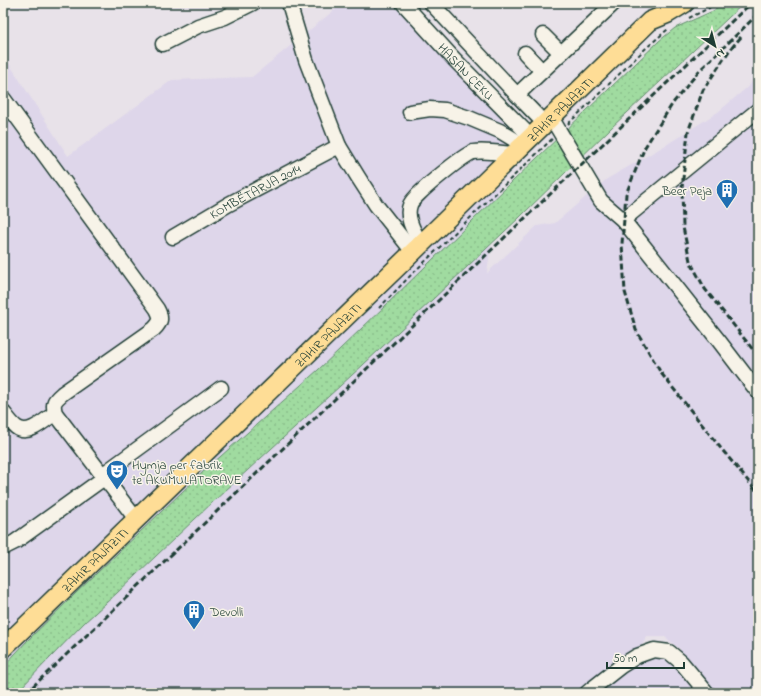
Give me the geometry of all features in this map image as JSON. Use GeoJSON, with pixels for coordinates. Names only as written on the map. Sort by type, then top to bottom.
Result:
{"type":"FeatureCollection","features":[{"type":"Feature","properties":{"kind":"main road","name":"ZAHIR PAJAZITI"},"geometry":{"type":"LineString","coordinates":[[3,648],[417,249],[522,145],[551,125],[650,21],[658,3]]}},
{"type":"Feature","properties":{"kind":"main road","name":"ZAHIR PAJAZITI"},"geometry":{"type":"LineString","coordinates":[[650,21],[667,14],[685,11]]}},
{"type":"Feature","properties":{"kind":"street"},"geometry":{"type":"LineString","coordinates":[[163,44],[198,26],[226,17],[253,3]]}},
{"type":"Feature","properties":{"kind":"street"},"geometry":{"type":"LineString","coordinates":[[289,3],[306,60],[339,146],[376,205],[417,249]]}},
{"type":"Feature","properties":{"kind":"street","name":"HASAN ÇEKU"},"geometry":{"type":"LineString","coordinates":[[403,3],[454,59],[522,145]]}},
{"type":"Feature","properties":{"kind":"street"},"geometry":{"type":"LineString","coordinates":[[431,3],[517,95],[551,125],[601,201],[623,220],[758,392]]}},
{"type":"Feature","properties":{"kind":"street"},"geometry":{"type":"LineString","coordinates":[[517,95],[614,3]]}},
{"type":"Feature","properties":{"kind":"street"},"geometry":{"type":"LineString","coordinates":[[543,35],[561,53]]}},
{"type":"Feature","properties":{"kind":"street"},"geometry":{"type":"LineString","coordinates":[[525,53],[542,71]]}},
{"type":"Feature","properties":{"kind":"street"},"geometry":{"type":"LineString","coordinates":[[3,98],[158,309],[160,314],[160,320],[154,329],[56,399],[53,406],[54,413],[136,519]]}},
{"type":"Feature","properties":{"kind":"street"},"geometry":{"type":"LineString","coordinates":[[410,112],[430,109],[445,110],[470,118],[500,131],[522,145]]}},
{"type":"Feature","properties":{"kind":"street"},"geometry":{"type":"LineString","coordinates":[[623,220],[758,110]]}},
{"type":"Feature","properties":{"kind":"street"},"geometry":{"type":"LineString","coordinates":[[417,249],[408,216],[410,203],[455,163],[473,152],[492,152],[522,145]]}},
{"type":"Feature","properties":{"kind":"street","name":"KOMBËTARJA 2014"},"geometry":{"type":"LineString","coordinates":[[173,238],[229,204],[339,146]]}},
{"type":"Feature","properties":{"kind":"street"},"geometry":{"type":"LineString","coordinates":[[3,548],[15,542],[221,388]]}},
{"type":"Feature","properties":{"kind":"street"},"geometry":{"type":"LineString","coordinates":[[3,412],[17,428],[24,430],[32,429],[54,413]]}},
{"type":"Feature","properties":{"kind":"street"},"geometry":{"type":"LineString","coordinates":[[587,693],[636,656],[654,650],[669,652],[681,662],[707,693]]}},
{"type":"Feature","properties":{"kind":"path"},"geometry":{"type":"LineString","coordinates":[[685,11],[696,15],[709,8],[714,3]]}},
{"type":"Feature","properties":{"kind":"path"},"geometry":{"type":"LineString","coordinates":[[568,124],[644,50],[670,28]]}},
{"type":"Feature","properties":{"kind":"path"},"geometry":{"type":"LineString","coordinates":[[380,308],[551,125]]}},
{"type":"Feature","properties":{"kind":"shaded area"},"geometry":{"type":"Polygon","coordinates":[[[343,3],[403,3],[531,137],[502,166],[487,273],[537,226],[555,223],[607,179],[666,145],[718,112],[750,85],[758,69],[758,693],[3,693],[3,54],[68,156],[172,80],[252,77],[343,3]],[[647,637],[637,653],[681,650],[665,637],[647,637]]]}},
{"type":"Feature","properties":{"kind":"green space"},"geometry":{"type":"Polygon","coordinates":[[[719,3],[744,3],[363,365],[214,501],[84,623],[16,693],[3,693],[3,667],[76,593],[203,472],[318,370],[659,41],[675,28],[715,10],[719,3]]]}},
{"type":"Feature","properties":{"kind":"railway"},"geometry":{"type":"LineString","coordinates":[[26,693],[751,3]]}},
{"type":"Feature","properties":{"kind":"railway"},"geometry":{"type":"LineString","coordinates":[[758,14],[699,71],[673,103],[645,147],[626,194],[622,244],[625,292],[636,330],[661,373],[758,493]]}},
{"type":"Feature","properties":{"kind":"railway"},"geometry":{"type":"LineString","coordinates":[[741,37],[729,51],[703,90],[688,132],[682,188],[683,227],[690,261],[705,289],[758,356]]}},
{"type":"Feature","properties":{"kind":"place","name":"Beer Peja"},"geometry":{"type":"Point","coordinates":[727,210]}},
{"type":"Feature","properties":{"kind":"place","name":"Hymja per fabrik te AKUMULATORAVE"},"geometry":{"type":"Point","coordinates":[117,490]}},
{"type":"Feature","properties":{"kind":"place","name":"Devolli"},"geometry":{"type":"Point","coordinates":[194,630]}}]}
